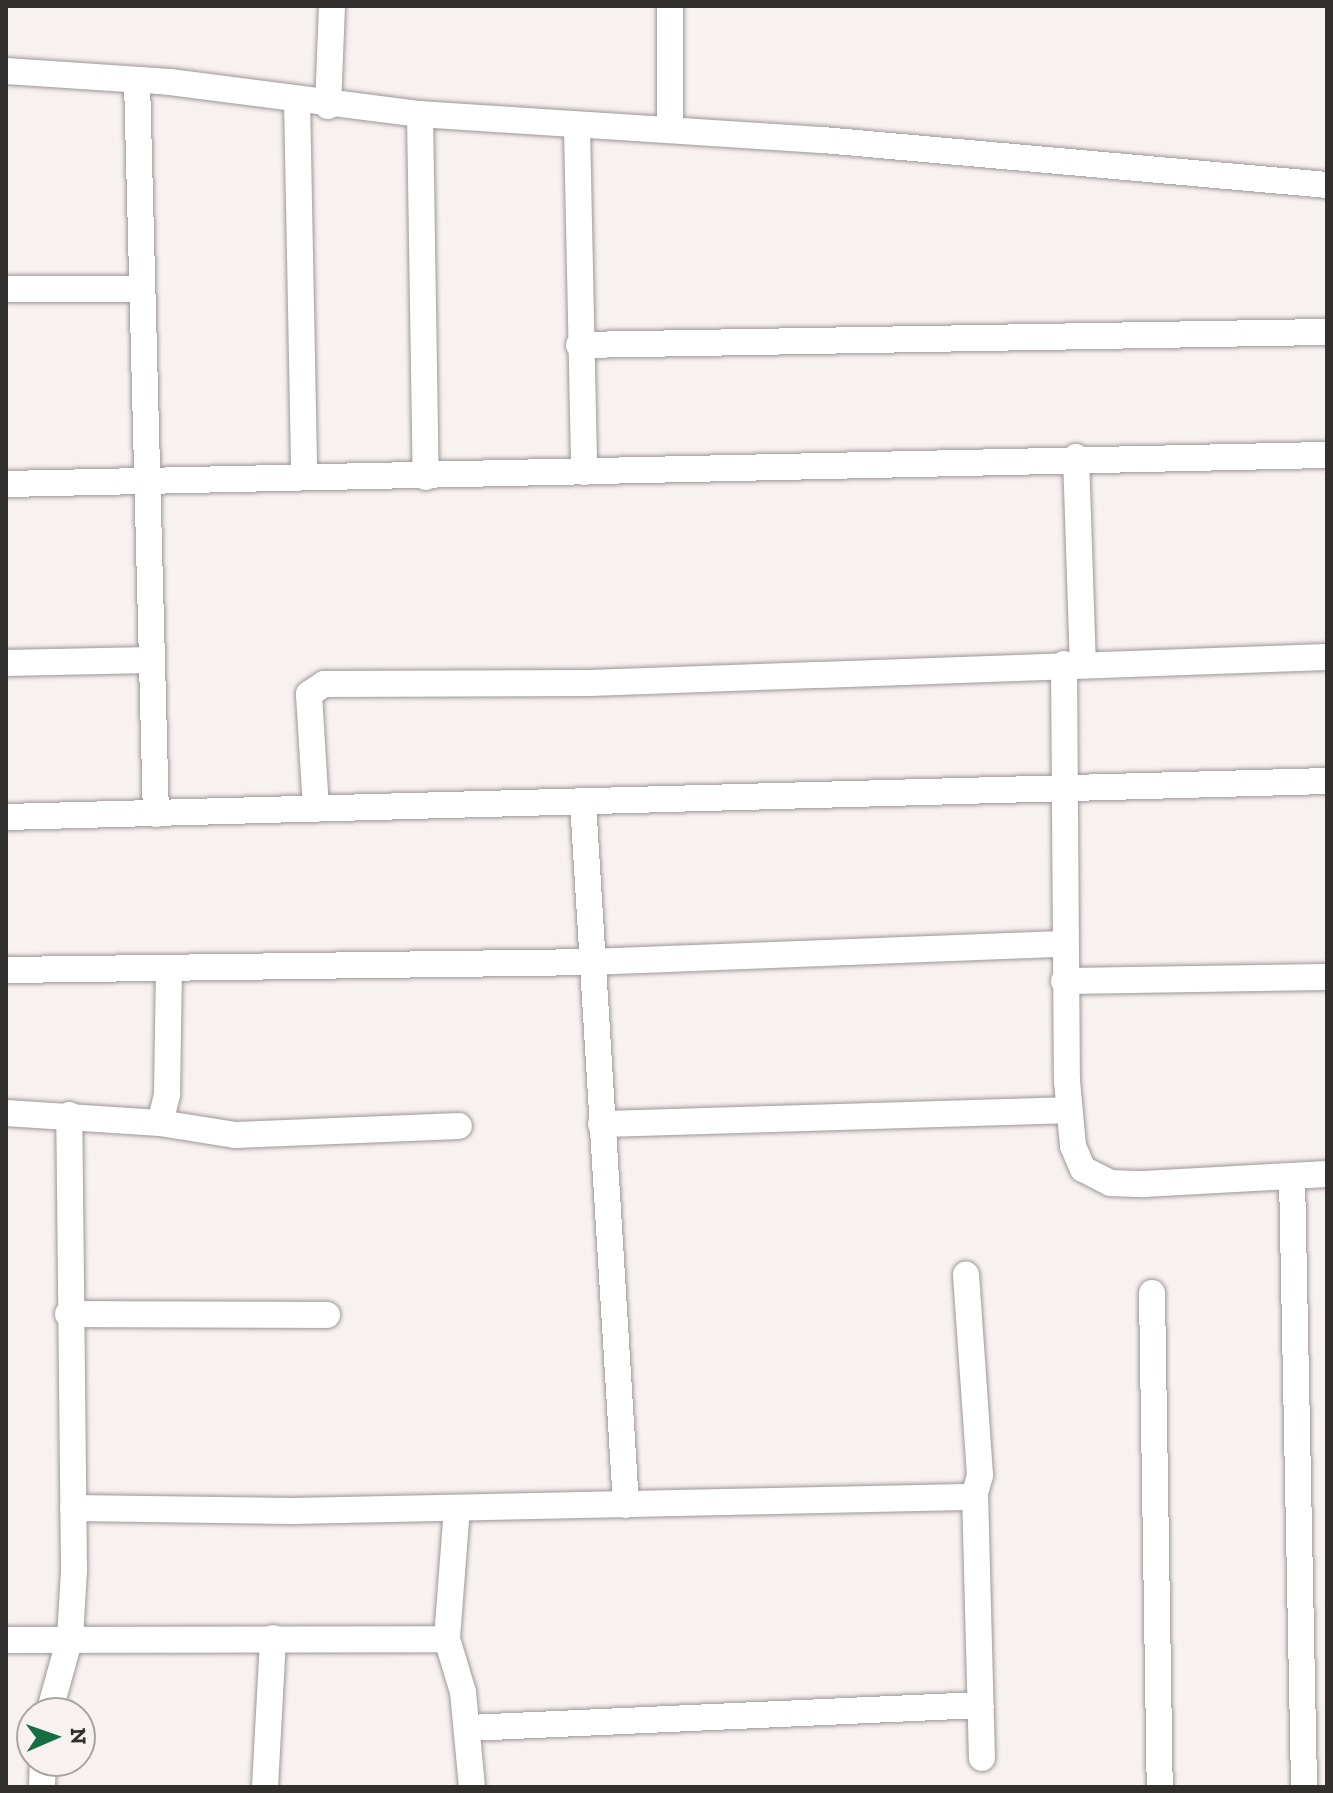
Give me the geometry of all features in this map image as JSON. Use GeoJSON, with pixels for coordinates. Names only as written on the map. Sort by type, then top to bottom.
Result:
{"type":"FeatureCollection","features":[{"type":"Feature","properties":{"kind":"street"},"geometry":{"type":"LineString","coordinates":[[328,106],[332,6]]}},
{"type":"Feature","properties":{"kind":"street"},"geometry":{"type":"LineString","coordinates":[[670,6],[670,130]]}},
{"type":"Feature","properties":{"kind":"street"},"geometry":{"type":"LineString","coordinates":[[6,71],[137,81],[297,99],[328,106],[420,114],[577,127],[670,130],[1327,185]]}},
{"type":"Feature","properties":{"kind":"street"},"geometry":{"type":"LineString","coordinates":[[137,81],[156,814]]}},
{"type":"Feature","properties":{"kind":"street"},"geometry":{"type":"LineString","coordinates":[[297,99],[304,477]]}},
{"type":"Feature","properties":{"kind":"street"},"geometry":{"type":"LineString","coordinates":[[420,114],[426,477]]}},
{"type":"Feature","properties":{"kind":"street"},"geometry":{"type":"LineString","coordinates":[[577,127],[579,345],[584,472]]}},
{"type":"Feature","properties":{"kind":"street"},"geometry":{"type":"LineString","coordinates":[[6,289],[141,289]]}},
{"type":"Feature","properties":{"kind":"street"},"geometry":{"type":"LineString","coordinates":[[579,345],[1327,332]]}},
{"type":"Feature","properties":{"kind":"street"},"geometry":{"type":"LineString","coordinates":[[6,484],[426,477],[1076,457],[1327,455]]}},
{"type":"Feature","properties":{"kind":"street"},"geometry":{"type":"LineString","coordinates":[[1076,457],[1073,664],[1063,787],[1062,944],[1069,1110],[1083,1169],[1110,1183],[1327,1174]]}},
{"type":"Feature","properties":{"kind":"street"},"geometry":{"type":"LineString","coordinates":[[316,809],[309,694],[324,684],[529,684],[1327,657]]}},
{"type":"Feature","properties":{"kind":"street"},"geometry":{"type":"LineString","coordinates":[[6,663],[150,660]]}},
{"type":"Feature","properties":{"kind":"street"},"geometry":{"type":"LineString","coordinates":[[6,817],[1327,781]]}},
{"type":"Feature","properties":{"kind":"street"},"geometry":{"type":"LineString","coordinates":[[583,802],[590,962],[626,1505]]}},
{"type":"Feature","properties":{"kind":"street"},"geometry":{"type":"LineString","coordinates":[[6,970],[590,962],[1062,944]]}},
{"type":"Feature","properties":{"kind":"street"},"geometry":{"type":"LineString","coordinates":[[160,1123],[167,1094],[169,969]]}},
{"type":"Feature","properties":{"kind":"street"},"geometry":{"type":"LineString","coordinates":[[1064,981],[1327,977]]}},
{"type":"Feature","properties":{"kind":"street"},"geometry":{"type":"LineString","coordinates":[[601,1124],[1069,1110]]}},
{"type":"Feature","properties":{"kind":"street"},"geometry":{"type":"LineString","coordinates":[[6,1113],[69,1115],[280,1136],[459,1126]]}},
{"type":"Feature","properties":{"kind":"street"},"geometry":{"type":"LineString","coordinates":[[53,1697],[70,1638],[73,1508],[68,1314],[69,1115]]}},
{"type":"Feature","properties":{"kind":"street"},"geometry":{"type":"LineString","coordinates":[[1292,1176],[1304,1787]]}},
{"type":"Feature","properties":{"kind":"street"},"geometry":{"type":"LineString","coordinates":[[966,1274],[980,1475],[975,1493],[982,1758]]}},
{"type":"Feature","properties":{"kind":"street"},"geometry":{"type":"LineString","coordinates":[[1152,1293],[1160,1787]]}},
{"type":"Feature","properties":{"kind":"street"},"geometry":{"type":"LineString","coordinates":[[68,1314],[327,1315]]}},
{"type":"Feature","properties":{"kind":"street"},"geometry":{"type":"LineString","coordinates":[[73,1508],[457,1508],[975,1493]]}},
{"type":"Feature","properties":{"kind":"street"},"geometry":{"type":"LineString","coordinates":[[457,1508],[447,1639],[468,1728],[472,1787]]}},
{"type":"Feature","properties":{"kind":"street"},"geometry":{"type":"LineString","coordinates":[[265,1787],[273,1638]]}},
{"type":"Feature","properties":{"kind":"street"},"geometry":{"type":"LineString","coordinates":[[6,1640],[447,1639]]}},
{"type":"Feature","properties":{"kind":"street"},"geometry":{"type":"LineString","coordinates":[[468,1728],[980,1705]]}}]}
